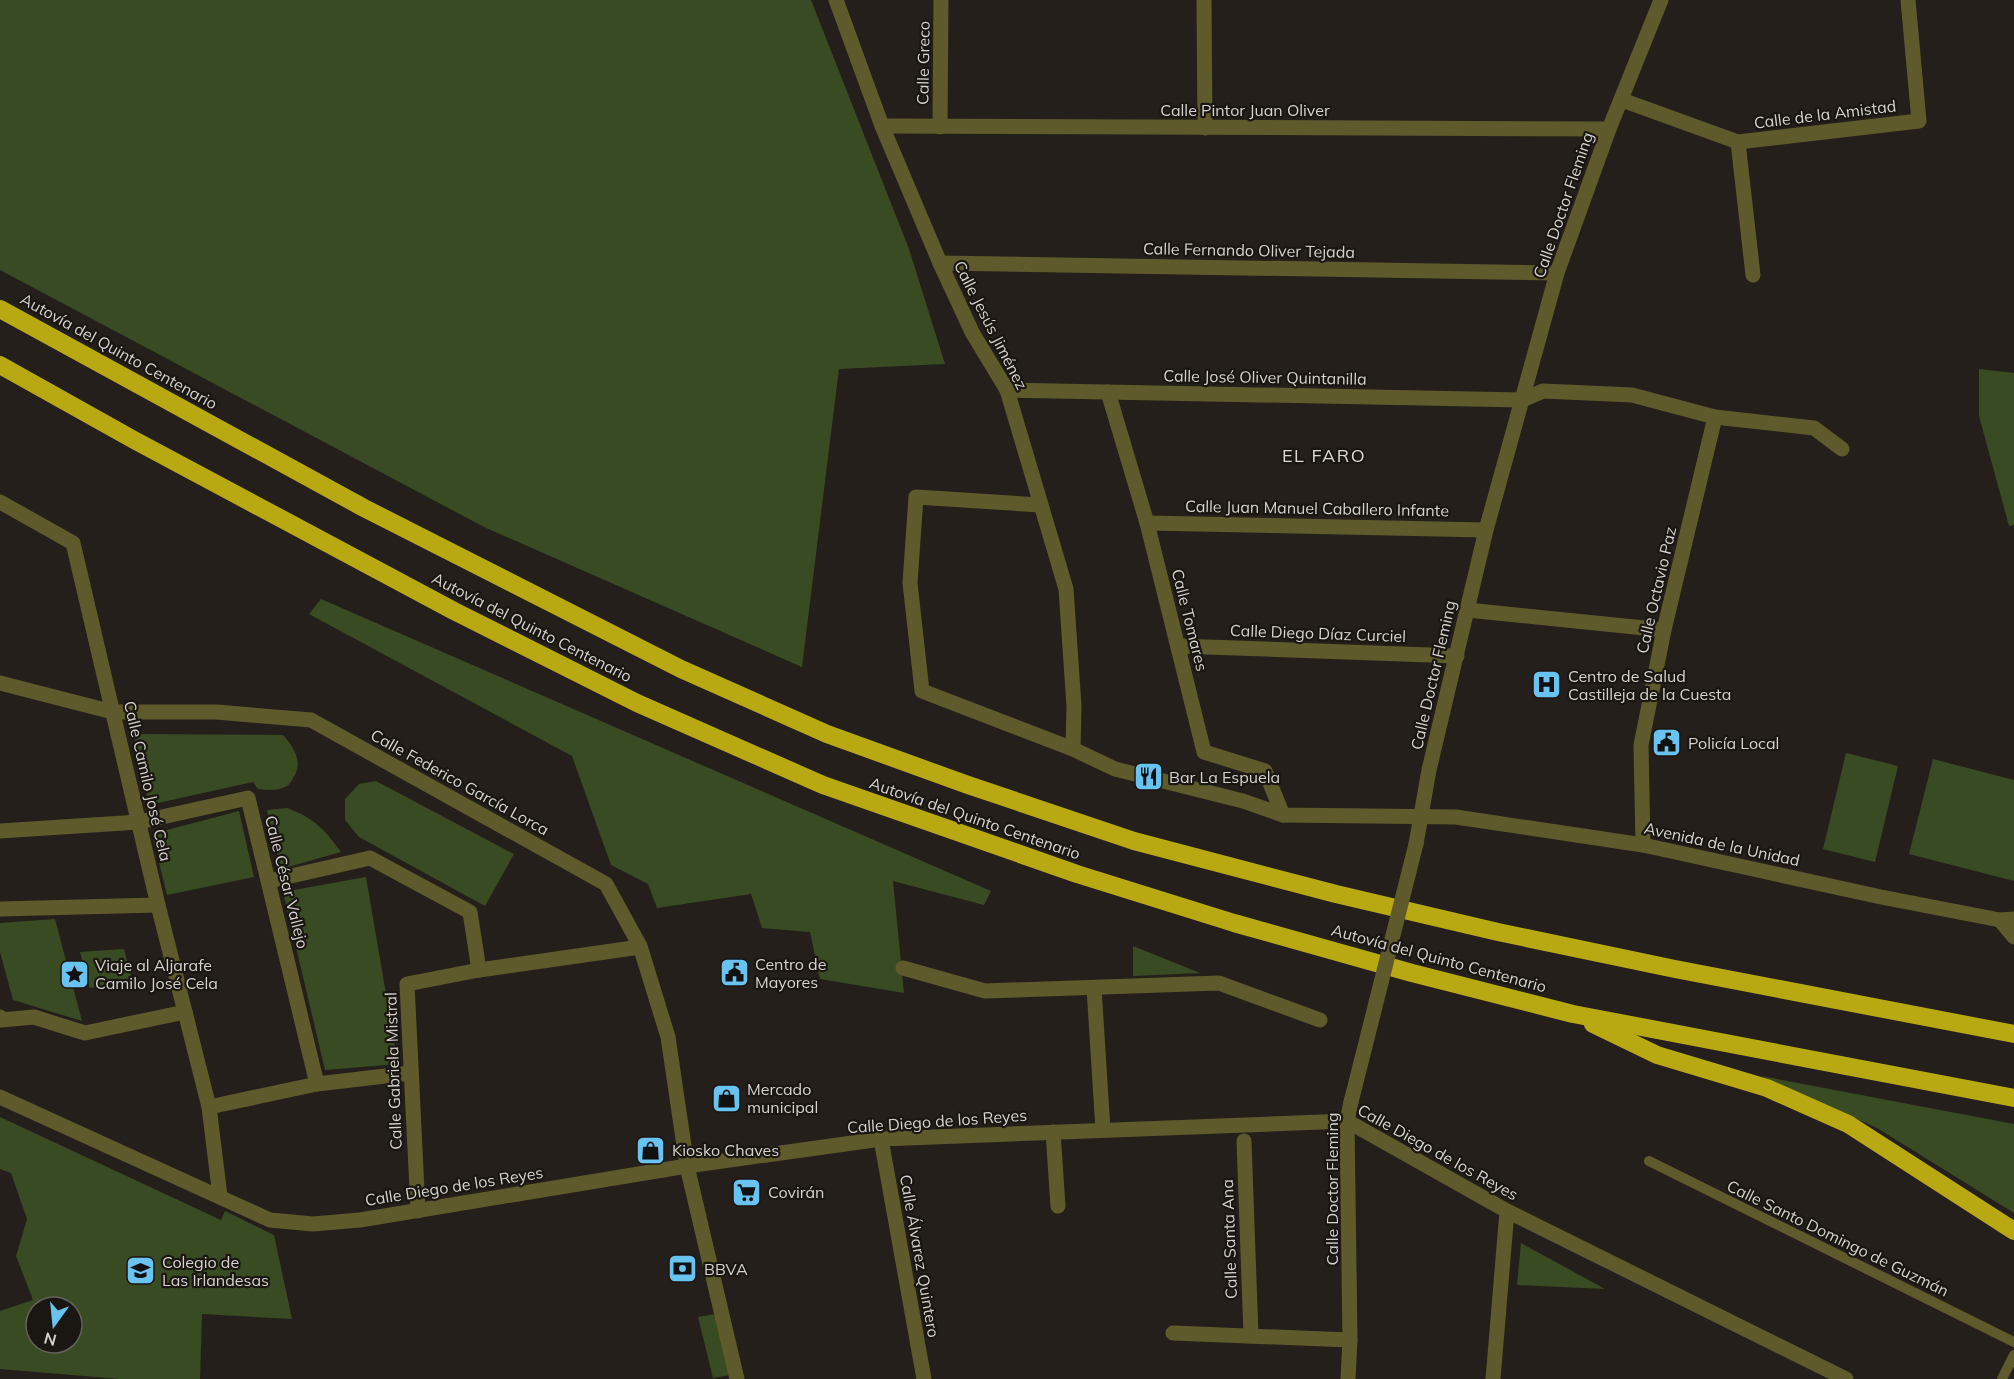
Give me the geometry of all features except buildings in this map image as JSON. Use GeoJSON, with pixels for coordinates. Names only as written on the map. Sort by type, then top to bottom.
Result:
{"type":"FeatureCollection","features":[{"type":"Feature","properties":{"kind":"highway","name":"Autovía del Quinto Centenario"},"geometry":{"type":"LineString","coordinates":[[0,309],[364,508],[681,669],[826,734],[946,778],[1134,841],[1336,894],[1498,932],[2014,1035]]}},
{"type":"Feature","properties":{"kind":"highway","name":"Autovía del Quinto Centenario"},"geometry":{"type":"LineString","coordinates":[[0,365],[134,440],[454,611],[636,703],[823,785],[1077,874],[1234,923],[1412,973],[1573,1014],[2014,1098]]}},
{"type":"Feature","properties":{"kind":"highway"},"geometry":{"type":"LineString","coordinates":[[1573,1014],[1657,1055],[1767,1088],[1848,1124],[2014,1231]]}},
{"type":"Feature","properties":{"kind":"street","name":"Calle Jesús Jiménez"},"geometry":{"type":"LineString","coordinates":[[836,0],[882,126],[940,263],[972,332],[1007,390],[1066,589],[1074,706],[1072,749]]}},
{"type":"Feature","properties":{"kind":"street","name":"Calle Greco"},"geometry":{"type":"LineString","coordinates":[[940,127],[941,0]]}},
{"type":"Feature","properties":{"kind":"street"},"geometry":{"type":"LineString","coordinates":[[1204,0],[1205,128]]}},
{"type":"Feature","properties":{"kind":"street","name":"Calle Doctor Fleming"},"geometry":{"type":"LineString","coordinates":[[1348,1379],[1350,1340],[1347,1121],[1351,1102],[1416,844],[1429,770],[1486,530],[1557,273],[1608,129],[1622,100],[1660,0]]}},
{"type":"Feature","properties":{"kind":"street","name":"Calle de la Amistad"},"geometry":{"type":"LineString","coordinates":[[1622,100],[1738,142],[1919,121],[1908,0]]}},
{"type":"Feature","properties":{"kind":"street","name":"Calle Pintor Juan Oliver"},"geometry":{"type":"LineString","coordinates":[[882,126],[1608,129]]}},
{"type":"Feature","properties":{"kind":"street"},"geometry":{"type":"LineString","coordinates":[[1738,142],[1753,275]]}},
{"type":"Feature","properties":{"kind":"street","name":"Calle Fernando Oliver Tejada"},"geometry":{"type":"LineString","coordinates":[[940,263],[1557,273]]}},
{"type":"Feature","properties":{"kind":"street","name":"Calle José Oliver Quintanilla"},"geometry":{"type":"LineString","coordinates":[[1007,390],[1522,400]]}},
{"type":"Feature","properties":{"kind":"street"},"geometry":{"type":"LineString","coordinates":[[1522,400],[1543,390],[1632,395],[1715,417],[1814,428],[1842,449]]}},
{"type":"Feature","properties":{"kind":"street","name":"Calle Tomares"},"geometry":{"type":"LineString","coordinates":[[1108,392],[1147,523],[1204,752],[1265,771],[1283,815]]}},
{"type":"Feature","properties":{"kind":"street","name":"Calle Octavio Paz"},"geometry":{"type":"LineString","coordinates":[[1643,844],[1641,745],[1664,630],[1715,417]]}},
{"type":"Feature","properties":{"kind":"street","name":"Avenida de la Unidad"},"geometry":{"type":"LineString","coordinates":[[1040,504],[916,497],[910,583],[922,691],[1072,749],[1115,769],[1244,801],[1283,815],[1456,816],[1643,844],[1881,897],[2007,920]]}},
{"type":"Feature","properties":{"kind":"street","name":"Calle Camilo José Cela"},"geometry":{"type":"LineString","coordinates":[[0,502],[73,543],[158,905],[209,1107],[219,1196]]}},
{"type":"Feature","properties":{"kind":"street","name":"Calle Juan Manuel Caballero Infante"},"geometry":{"type":"LineString","coordinates":[[1147,523],[1486,530]]}},
{"type":"Feature","properties":{"kind":"street"},"geometry":{"type":"LineString","coordinates":[[1468,610],[1664,630]]}},
{"type":"Feature","properties":{"kind":"street","name":"Calle Diego Díaz Curciel"},"geometry":{"type":"LineString","coordinates":[[1178,646],[1457,656]]}},
{"type":"Feature","properties":{"kind":"street","name":"Calle Federico García Lorca"},"geometry":{"type":"LineString","coordinates":[[0,683],[113,712],[216,712],[311,720],[606,884],[640,947],[668,1037],[687,1166],[736,1379]]}},
{"type":"Feature","properties":{"kind":"street","name":"Calle César Vallejo"},"geometry":{"type":"LineString","coordinates":[[139,822],[248,798],[317,1084]]}},
{"type":"Feature","properties":{"kind":"street"},"geometry":{"type":"LineString","coordinates":[[0,831],[139,822]]}},
{"type":"Feature","properties":{"kind":"street"},"geometry":{"type":"LineString","coordinates":[[269,881],[370,858],[470,912],[479,970]]}},
{"type":"Feature","properties":{"kind":"street"},"geometry":{"type":"LineString","coordinates":[[0,909],[158,905]]}},
{"type":"Feature","properties":{"kind":"street"},"geometry":{"type":"LineString","coordinates":[[2007,920],[2014,937]]}},
{"type":"Feature","properties":{"kind":"street","name":"Calle Gabriela Mistral"},"geometry":{"type":"LineString","coordinates":[[418,1211],[407,984],[479,970],[640,947]]}},
{"type":"Feature","properties":{"kind":"street"},"geometry":{"type":"LineString","coordinates":[[903,968],[985,991],[1219,983],[1320,1020]]}},
{"type":"Feature","properties":{"kind":"street"},"geometry":{"type":"LineString","coordinates":[[1094,988],[1103,1130]]}},
{"type":"Feature","properties":{"kind":"street"},"geometry":{"type":"LineString","coordinates":[[0,1017],[1,1020],[34,1017],[85,1033],[185,1012]]}},
{"type":"Feature","properties":{"kind":"street"},"geometry":{"type":"LineString","coordinates":[[209,1107],[317,1084],[411,1073]]}},
{"type":"Feature","properties":{"kind":"street","name":"Calle Diego de los Reyes"},"geometry":{"type":"LineString","coordinates":[[0,1097],[270,1220],[313,1224],[418,1211],[687,1166],[880,1139],[1347,1121],[1507,1211],[1846,1379]]}},
{"type":"Feature","properties":{"kind":"street"},"geometry":{"type":"LineString","coordinates":[[1053,1132],[1058,1206]]}},
{"type":"Feature","properties":{"kind":"street","name":"Calle Álvarez Quintero"},"geometry":{"type":"LineString","coordinates":[[880,1139],[924,1379]]}},
{"type":"Feature","properties":{"kind":"street","name":"Calle Santa Ana"},"geometry":{"type":"LineString","coordinates":[[1244,1141],[1251,1336]]}},
{"type":"Feature","properties":{"kind":"street"},"geometry":{"type":"LineString","coordinates":[[1493,1379],[1507,1211]]}},
{"type":"Feature","properties":{"kind":"street"},"geometry":{"type":"LineString","coordinates":[[1173,1334],[1350,1340]]}},
{"type":"Feature","properties":{"kind":"lane","name":"Calle Santo Domingo de Guzmán"},"geometry":{"type":"LineString","coordinates":[[1649,1161],[2014,1342]]}},
{"type":"Feature","properties":{"kind":"lane"},"geometry":{"type":"LineString","coordinates":[[2002,1379],[2014,1355]]}},
{"type":"Feature","properties":{"kind":"green space"},"geometry":{"type":"Polygon","coordinates":[[[0,0],[811,0],[909,249],[945,364],[839,369],[802,667],[484,527],[0,270],[0,0]]]}},
{"type":"Feature","properties":{"kind":"green space"},"geometry":{"type":"Polygon","coordinates":[[[1979,369],[2014,373],[2014,525],[2009,526],[1979,416],[1979,369]]]}},
{"type":"Feature","properties":{"kind":"green space"},"geometry":{"type":"Polygon","coordinates":[[[321,599],[991,891],[984,905],[893,881],[904,993],[820,979],[810,932],[762,928],[751,894],[657,908],[648,884],[611,865],[572,756],[309,614],[321,599]]]}},
{"type":"Feature","properties":{"kind":"green space"},"geometry":{"type":"Polygon","coordinates":[[[134,734],[283,735],[294,750],[298,767],[289,784],[280,789],[258,789],[253,782],[149,805],[134,734]]]}},
{"type":"Feature","properties":{"kind":"green space"},"geometry":{"type":"Polygon","coordinates":[[[1846,753],[1898,766],[1875,862],[1823,849],[1846,753]]]}},
{"type":"Feature","properties":{"kind":"green space"},"geometry":{"type":"Polygon","coordinates":[[[1933,759],[2014,780],[2014,881],[1909,854],[1933,759]]]}},
{"type":"Feature","properties":{"kind":"green space"},"geometry":{"type":"Polygon","coordinates":[[[376,781],[514,854],[485,906],[359,837],[345,820],[345,799],[359,784],[376,781]]]}},
{"type":"Feature","properties":{"kind":"green space"},"geometry":{"type":"Polygon","coordinates":[[[287,808],[318,825],[341,852],[281,869],[267,810],[287,808]]]}},
{"type":"Feature","properties":{"kind":"green space"},"geometry":{"type":"Polygon","coordinates":[[[239,811],[254,877],[167,895],[152,834],[239,811]]]}},
{"type":"Feature","properties":{"kind":"green space"},"geometry":{"type":"Polygon","coordinates":[[[366,877],[398,1064],[325,1070],[283,892],[366,877]]]}},
{"type":"Feature","properties":{"kind":"green space"},"geometry":{"type":"Polygon","coordinates":[[[55,919],[82,1021],[13,1000],[0,952],[0,923],[55,919]]]}},
{"type":"Feature","properties":{"kind":"green space"},"geometry":{"type":"Polygon","coordinates":[[[1133,946],[1200,973],[1201,973],[1133,976],[1133,946]]]}},
{"type":"Feature","properties":{"kind":"green space"},"geometry":{"type":"Polygon","coordinates":[[[124,949],[132,980],[90,988],[80,952],[124,949]]]}},
{"type":"Feature","properties":{"kind":"green space"},"geometry":{"type":"Polygon","coordinates":[[[1761,1076],[2014,1124],[2014,1213],[1877,1128],[1761,1076]]]}},
{"type":"Feature","properties":{"kind":"green space","name":"Colegio de Las Irlandesas"},"geometry":{"type":"Polygon","coordinates":[[[0,1117],[221,1220],[225,1211],[274,1235],[292,1319],[202,1314],[200,1379],[120,1379],[0,1369],[0,1311],[24,1303],[24,1355],[84,1355],[84,1295],[31,1295],[16,1256],[27,1219],[11,1173],[0,1169],[0,1117]]]}},
{"type":"Feature","properties":{"kind":"green space"},"geometry":{"type":"Polygon","coordinates":[[[1521,1243],[1605,1289],[1517,1285],[1521,1243]]]}},
{"type":"Feature","properties":{"kind":"green space"},"geometry":{"type":"Polygon","coordinates":[[[727,1312],[742,1373],[713,1378],[698,1317],[727,1312]]]}},
{"type":"Feature","properties":{"kind":"place","name":"Centro de Salud Castilleja de la Cuesta"},"geometry":{"type":"Point","coordinates":[1547,685]}},
{"type":"Feature","properties":{"kind":"place","name":"Policía Local"},"geometry":{"type":"Point","coordinates":[1667,743]}},
{"type":"Feature","properties":{"kind":"place","name":"Bar La Espuela"},"geometry":{"type":"Point","coordinates":[1148,777]}},
{"type":"Feature","properties":{"kind":"place","name":"Centro de Mayores"},"geometry":{"type":"Point","coordinates":[734,973]}},
{"type":"Feature","properties":{"kind":"place","name":"Viaje al Aljarafe Camilo José Cela"},"geometry":{"type":"Point","coordinates":[74,974]}},
{"type":"Feature","properties":{"kind":"place","name":"Mercado municipal"},"geometry":{"type":"Point","coordinates":[726,1098]}},
{"type":"Feature","properties":{"kind":"place","name":"Kiosko Chaves"},"geometry":{"type":"Point","coordinates":[651,1150]}},
{"type":"Feature","properties":{"kind":"place","name":"Covirán"},"geometry":{"type":"Point","coordinates":[747,1192]}},
{"type":"Feature","properties":{"kind":"place","name":"BBVA"},"geometry":{"type":"Point","coordinates":[683,1269]}},
{"type":"Feature","properties":{"kind":"place","name":"Colegio de Las Irlandesas"},"geometry":{"type":"Point","coordinates":[141,1271]}},
{"type":"Feature","properties":{"kind":"district","name":"EL FARO"},"geometry":{"type":"Point","coordinates":[1324,455]}}]}
